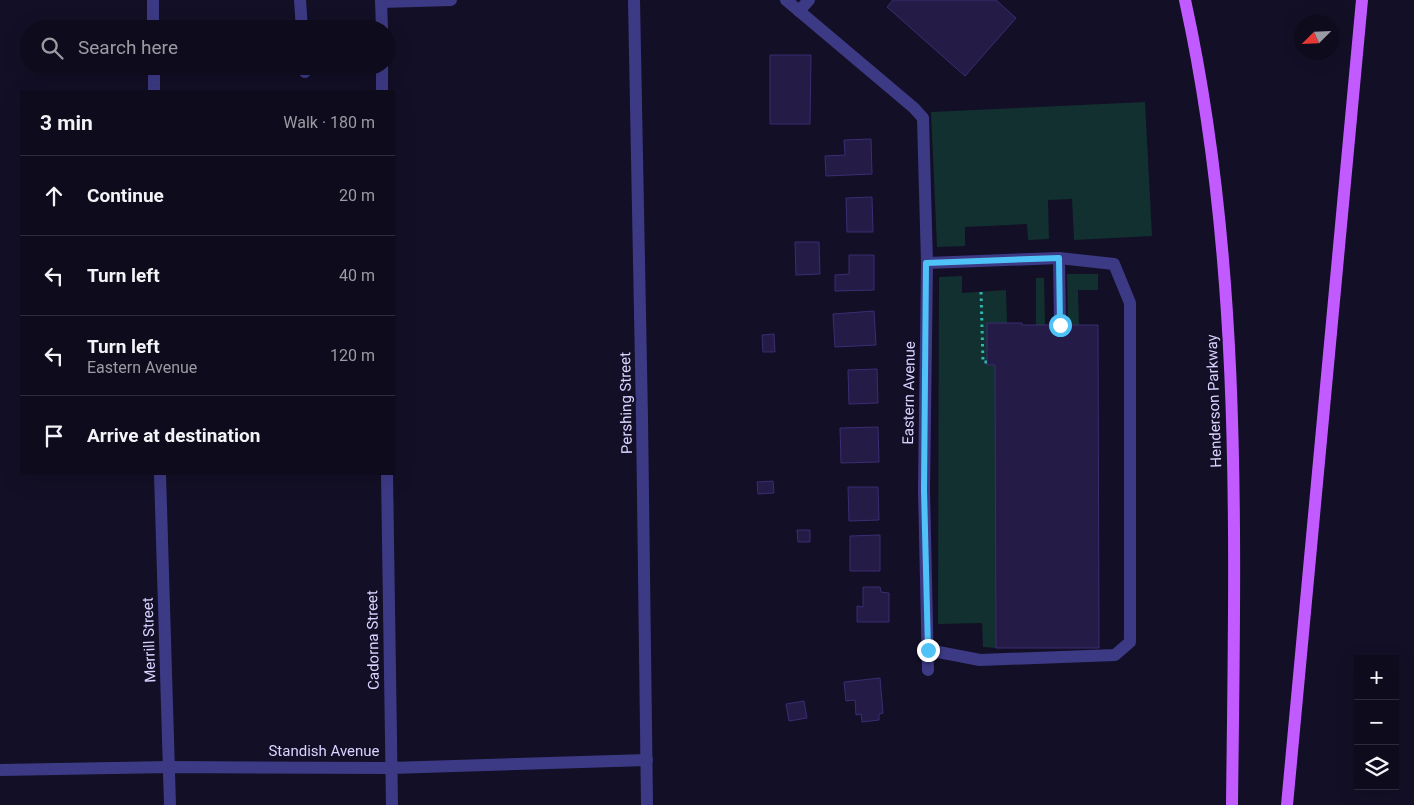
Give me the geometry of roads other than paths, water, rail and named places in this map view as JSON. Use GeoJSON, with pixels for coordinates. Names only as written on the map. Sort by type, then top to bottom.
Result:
{"type":"FeatureCollection","features":[{"type":"Feature","properties":{"kind":"main road","name":"Henderson Parkway"},"geometry":{"type":"LineString","coordinates":[[1185,0],[1204,98],[1216,180],[1228,323],[1234,606],[1232,805]]}},
{"type":"Feature","properties":{"kind":"main road"},"geometry":{"type":"LineString","coordinates":[[1287,805],[1362,0]]}},
{"type":"Feature","properties":{"kind":"street"},"geometry":{"type":"LineString","coordinates":[[153,0],[154,20]]}},
{"type":"Feature","properties":{"kind":"street"},"geometry":{"type":"LineString","coordinates":[[300,0],[301,20]]}},
{"type":"Feature","properties":{"kind":"street"},"geometry":{"type":"LineString","coordinates":[[382,20],[381,1],[451,0]]}},
{"type":"Feature","properties":{"kind":"street","name":"Pershing Street"},"geometry":{"type":"LineString","coordinates":[[634,0],[647,805]]}},
{"type":"Feature","properties":{"kind":"street"},"geometry":{"type":"LineString","coordinates":[[786,0],[799,10],[809,0]]}},
{"type":"Feature","properties":{"kind":"street","name":"Eastern Avenue"},"geometry":{"type":"LineString","coordinates":[[799,10],[923,118],[926,263],[924,490],[928,670]]}},
{"type":"Feature","properties":{"kind":"street"},"geometry":{"type":"LineString","coordinates":[[154,75],[154,90]]}},
{"type":"Feature","properties":{"kind":"street"},"geometry":{"type":"LineString","coordinates":[[382,75],[382,90]]}},
{"type":"Feature","properties":{"kind":"street"},"geometry":{"type":"LineString","coordinates":[[926,263],[1059,258],[1114,264],[1130,303],[1130,642],[1115,655],[980,660],[928,650]]}},
{"type":"Feature","properties":{"kind":"street"},"geometry":{"type":"LineString","coordinates":[[1059,258],[1060,325]]}},
{"type":"Feature","properties":{"kind":"street","name":"Merrill Street"},"geometry":{"type":"LineString","coordinates":[[160,475],[170,805]]}},
{"type":"Feature","properties":{"kind":"street","name":"Cadorna Street"},"geometry":{"type":"LineString","coordinates":[[387,475],[392,805]]}},
{"type":"Feature","properties":{"kind":"street","name":"Standish Avenue"},"geometry":{"type":"LineString","coordinates":[[0,770],[391,768],[647,760]]}}]}
